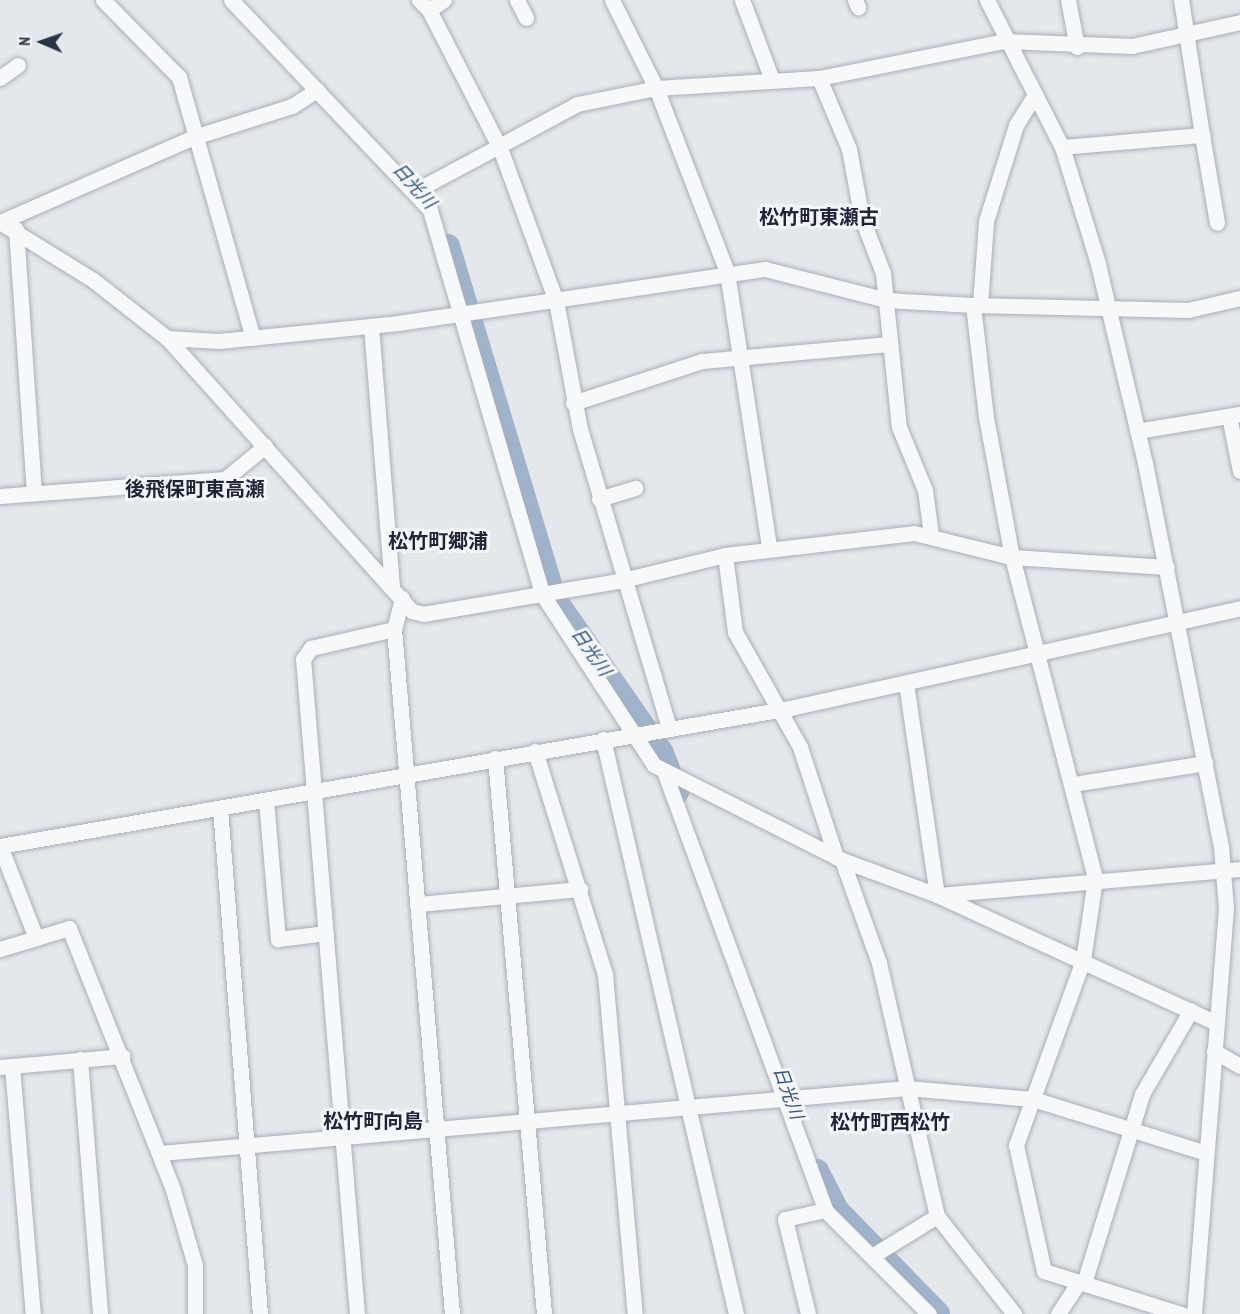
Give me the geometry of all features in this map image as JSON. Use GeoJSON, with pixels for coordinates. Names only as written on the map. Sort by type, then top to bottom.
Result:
{"type":"FeatureCollection","features":[{"type":"Feature","properties":{"kind":"street"},"geometry":{"type":"LineString","coordinates":[[103,0],[178,77],[253,338]]}},
{"type":"Feature","properties":{"kind":"street"},"geometry":{"type":"LineString","coordinates":[[231,0],[317,90],[418,188],[433,216],[467,314],[548,593],[642,732],[646,756],[669,775],[839,859],[937,895],[1083,960],[1216,1023]]}},
{"type":"Feature","properties":{"kind":"street"},"geometry":{"type":"LineString","coordinates":[[444,0],[424,5],[500,148],[556,301],[573,403],[599,499],[669,727]]}},
{"type":"Feature","properties":{"kind":"street"},"geometry":{"type":"LineString","coordinates":[[517,0],[526,18]]}},
{"type":"Feature","properties":{"kind":"street"},"geometry":{"type":"LineString","coordinates":[[742,0],[772,80]]}},
{"type":"Feature","properties":{"kind":"street"},"geometry":{"type":"LineString","coordinates":[[987,0],[1005,41],[1062,147],[1110,309],[1167,567],[1205,763],[1233,870],[1216,1023],[1194,1314]]}},
{"type":"Feature","properties":{"kind":"street"},"geometry":{"type":"LineString","coordinates":[[1068,0],[1077,46]]}},
{"type":"Feature","properties":{"kind":"street"},"geometry":{"type":"LineString","coordinates":[[1181,0],[1217,223]]}},
{"type":"Feature","properties":{"kind":"street"},"geometry":{"type":"LineString","coordinates":[[615,1],[656,88],[727,272],[769,548]]}},
{"type":"Feature","properties":{"kind":"street"},"geometry":{"type":"LineString","coordinates":[[418,188],[500,148],[577,104],[656,88],[819,78],[1005,41],[1077,46],[1132,46],[1240,22]]}},
{"type":"Feature","properties":{"kind":"street"},"geometry":{"type":"LineString","coordinates":[[0,78],[18,65]]}},
{"type":"Feature","properties":{"kind":"street"},"geometry":{"type":"LineString","coordinates":[[819,78],[849,149],[887,300],[889,344],[899,428],[925,490],[931,535]]}},
{"type":"Feature","properties":{"kind":"street"},"geometry":{"type":"LineString","coordinates":[[1,222],[194,137],[292,106],[317,90]]}},
{"type":"Feature","properties":{"kind":"street"},"geometry":{"type":"LineString","coordinates":[[1034,96],[1016,125],[986,221],[977,305],[986,417],[1012,557],[1074,784],[1095,879],[1083,960],[1016,1146],[1044,1271],[1181,1314]]}},
{"type":"Feature","properties":{"kind":"street"},"geometry":{"type":"LineString","coordinates":[[1062,147],[1202,135]]}},
{"type":"Feature","properties":{"kind":"street"},"geometry":{"type":"LineString","coordinates":[[1,222],[16,229],[167,338],[397,592],[423,614],[623,580],[725,555],[769,548],[931,535],[1012,557],[1167,567]]}},
{"type":"Feature","properties":{"kind":"street"},"geometry":{"type":"LineString","coordinates":[[16,229],[34,492]]}},
{"type":"Feature","properties":{"kind":"street"},"geometry":{"type":"LineString","coordinates":[[167,338],[253,338],[370,326],[556,301],[727,272],[765,268],[887,300],[1110,309],[1207,309],[1240,298]]}},
{"type":"Feature","properties":{"kind":"street"},"geometry":{"type":"LineString","coordinates":[[370,326],[397,592],[394,629],[453,1314]]}},
{"type":"Feature","properties":{"kind":"street"},"geometry":{"type":"LineString","coordinates":[[573,403],[702,361],[889,344]]}},
{"type":"Feature","properties":{"kind":"street"},"geometry":{"type":"LineString","coordinates":[[1137,430],[1235,415],[1240,471]]}},
{"type":"Feature","properties":{"kind":"street"},"geometry":{"type":"LineString","coordinates":[[0,496],[225,479],[266,446]]}},
{"type":"Feature","properties":{"kind":"street"},"geometry":{"type":"LineString","coordinates":[[599,499],[635,488]]}},
{"type":"Feature","properties":{"kind":"street"},"geometry":{"type":"LineString","coordinates":[[725,555],[735,632],[748,664],[779,709],[800,747],[839,859],[879,963],[937,1216],[1014,1314]]}},
{"type":"Feature","properties":{"kind":"street"},"geometry":{"type":"LineString","coordinates":[[36,938],[0,846],[779,709],[1240,608]]}},
{"type":"Feature","properties":{"kind":"street"},"geometry":{"type":"LineString","coordinates":[[357,1314],[313,791],[306,651],[394,629]]}},
{"type":"Feature","properties":{"kind":"street"},"geometry":{"type":"LineString","coordinates":[[906,683],[937,895]]}},
{"type":"Feature","properties":{"kind":"street"},"geometry":{"type":"LineString","coordinates":[[603,739],[736,1314]]}},
{"type":"Feature","properties":{"kind":"street"},"geometry":{"type":"LineString","coordinates":[[535,751],[605,974],[635,1314]]}},
{"type":"Feature","properties":{"kind":"street"},"geometry":{"type":"LineString","coordinates":[[495,758],[544,1314]]}},
{"type":"Feature","properties":{"kind":"street"},"geometry":{"type":"LineString","coordinates":[[1074,784],[1205,763]]}},
{"type":"Feature","properties":{"kind":"street"},"geometry":{"type":"LineString","coordinates":[[669,775],[789,1099],[825,1210],[876,1254],[929,1314]]}},
{"type":"Feature","properties":{"kind":"street"},"geometry":{"type":"LineString","coordinates":[[266,800],[278,939],[326,933]]}},
{"type":"Feature","properties":{"kind":"street"},"geometry":{"type":"LineString","coordinates":[[220,808],[260,1314]]}},
{"type":"Feature","properties":{"kind":"street"},"geometry":{"type":"LineString","coordinates":[[937,895],[1095,879],[1233,870]]}},
{"type":"Feature","properties":{"kind":"street"},"geometry":{"type":"LineString","coordinates":[[418,904],[580,889]]}},
{"type":"Feature","properties":{"kind":"street"},"geometry":{"type":"LineString","coordinates":[[0,949],[69,928],[123,1056],[160,1153],[195,1265],[195,1314]]}},
{"type":"Feature","properties":{"kind":"street"},"geometry":{"type":"LineString","coordinates":[[1058,1314],[1081,1283],[1147,1084],[1191,1010]]}},
{"type":"Feature","properties":{"kind":"street"},"geometry":{"type":"LineString","coordinates":[[1214,1051],[1240,1066]]}},
{"type":"Feature","properties":{"kind":"street"},"geometry":{"type":"LineString","coordinates":[[33,1314],[6,1066],[123,1056]]}},
{"type":"Feature","properties":{"kind":"street"},"geometry":{"type":"LineString","coordinates":[[80,1059],[100,1314]]}},
{"type":"Feature","properties":{"kind":"street"},"geometry":{"type":"LineString","coordinates":[[160,1153],[618,1115],[907,1088],[1033,1099],[1206,1153]]}},
{"type":"Feature","properties":{"kind":"street"},"geometry":{"type":"LineString","coordinates":[[808,1314],[785,1219],[825,1210]]}},
{"type":"Feature","properties":{"kind":"street"},"geometry":{"type":"LineString","coordinates":[[876,1254],[937,1216]]}},
{"type":"Feature","properties":{"kind":"waterway","name":"日光川"},"geometry":{"type":"LineString","coordinates":[[448,246],[554,598],[662,753],[677,792]]}},
{"type":"Feature","properties":{"kind":"waterway","name":"日光川"},"geometry":{"type":"LineString","coordinates":[[817,1171],[837,1210],[938,1314]]}},
{"type":"Feature","properties":{"kind":"district","name":"松竹町東瀬古"},"geometry":{"type":"Point","coordinates":[819,217]}},
{"type":"Feature","properties":{"kind":"district","name":"後飛保町東高瀬"},"geometry":{"type":"Point","coordinates":[195,489]}},
{"type":"Feature","properties":{"kind":"district","name":"松竹町郷浦"},"geometry":{"type":"Point","coordinates":[438,541]}},
{"type":"Feature","properties":{"kind":"district","name":"松竹町向島"},"geometry":{"type":"Point","coordinates":[373,1121]}},
{"type":"Feature","properties":{"kind":"district","name":"松竹町西松竹"},"geometry":{"type":"Point","coordinates":[890,1122]}}]}
